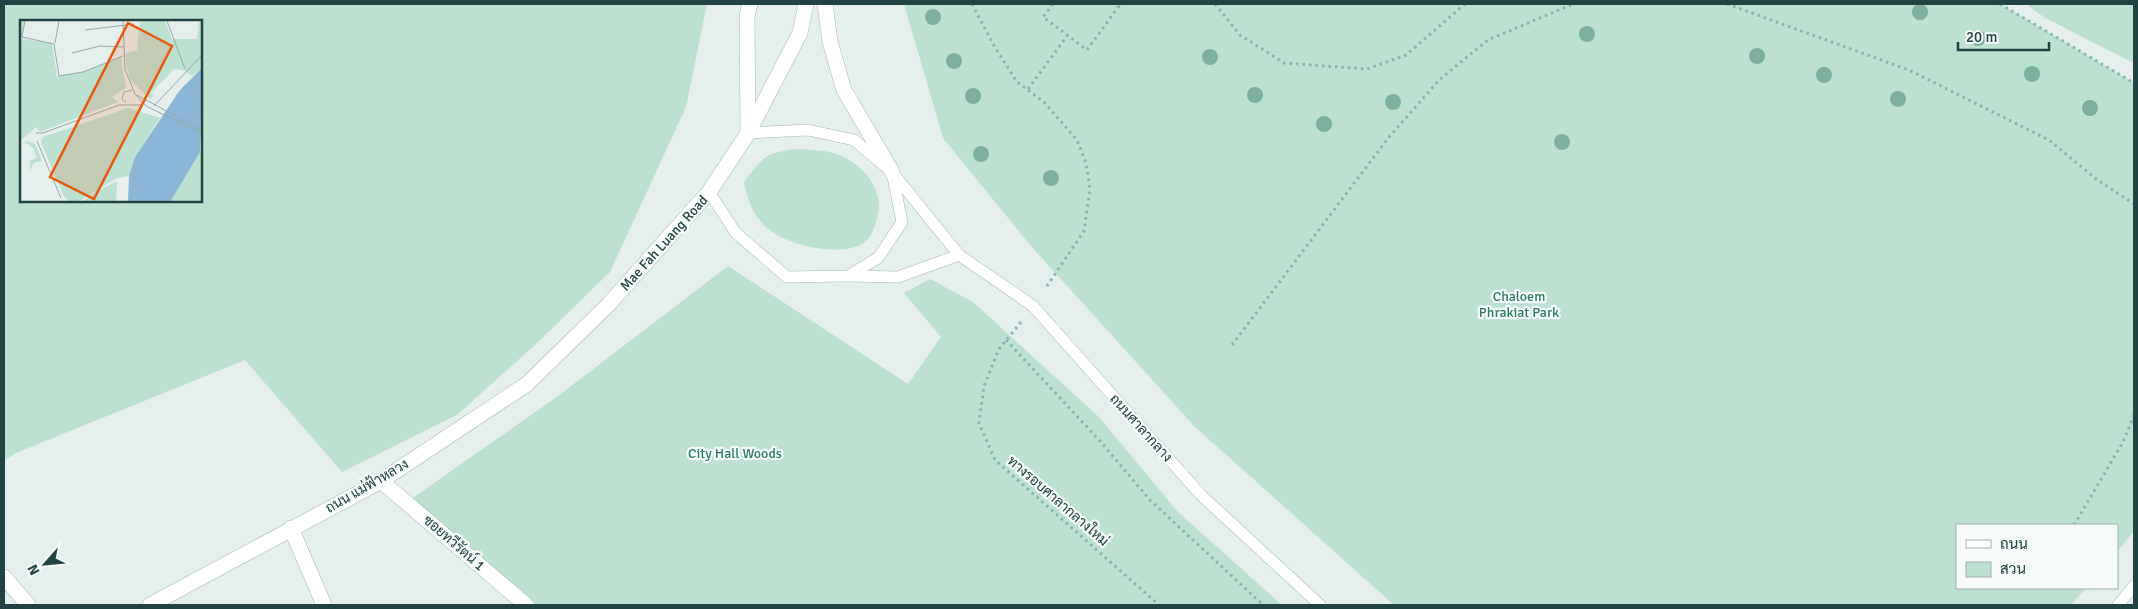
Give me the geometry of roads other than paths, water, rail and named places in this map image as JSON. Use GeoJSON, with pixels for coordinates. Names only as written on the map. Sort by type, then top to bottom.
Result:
{"type":"FeatureCollection","features":[{"type":"Feature","properties":{"kind":"street"},"geometry":{"type":"LineString","coordinates":[[748,133],[747,16],[750,4]]}},
{"type":"Feature","properties":{"kind":"street","name":"Mae Fah Luang Road"},"geometry":{"type":"LineString","coordinates":[[709,192],[748,133],[800,33],[806,4]]}},
{"type":"Feature","properties":{"kind":"street"},"geometry":{"type":"LineString","coordinates":[[825,4],[830,42],[844,90],[892,172]]}},
{"type":"Feature","properties":{"kind":"street","name":"ถนน แม่ฟ้าหลวง"},"geometry":{"type":"LineString","coordinates":[[150,605],[381,480],[527,384],[608,305],[709,192]]}},
{"type":"Feature","properties":{"kind":"street","name":"ซอยทวีรัตน์ 1"},"geometry":{"type":"LineString","coordinates":[[381,480],[526,605]]}},
{"type":"Feature","properties":{"kind":"street"},"geometry":{"type":"LineString","coordinates":[[291,528],[324,605]]}},
{"type":"Feature","properties":{"kind":"street"},"geometry":{"type":"LineString","coordinates":[[4,576],[28,605]]}},
{"type":"Feature","properties":{"kind":"lane"},"geometry":{"type":"LineString","coordinates":[[748,133],[808,130],[854,140],[892,172],[902,222],[878,258],[848,276]]}},
{"type":"Feature","properties":{"kind":"lane","name":"ถนนศาลากลาง"},"geometry":{"type":"LineString","coordinates":[[892,172],[959,255],[1033,306],[1201,495],[1320,605]]}},
{"type":"Feature","properties":{"kind":"lane"},"geometry":{"type":"LineString","coordinates":[[709,192],[736,232],[787,277],[898,277],[959,255]]}},
{"type":"Feature","properties":{"kind":"lane"},"geometry":{"type":"LineString","coordinates":[[2118,605],[2134,586]]}},
{"type":"Feature","properties":{"kind":"park label","name":"Chaloem Phrakiat Park"},"geometry":{"type":"Point","coordinates":[1519,304]}},
{"type":"Feature","properties":{"kind":"park label","name":"City Hall Woods"},"geometry":{"type":"Point","coordinates":[735,453]}}]}
